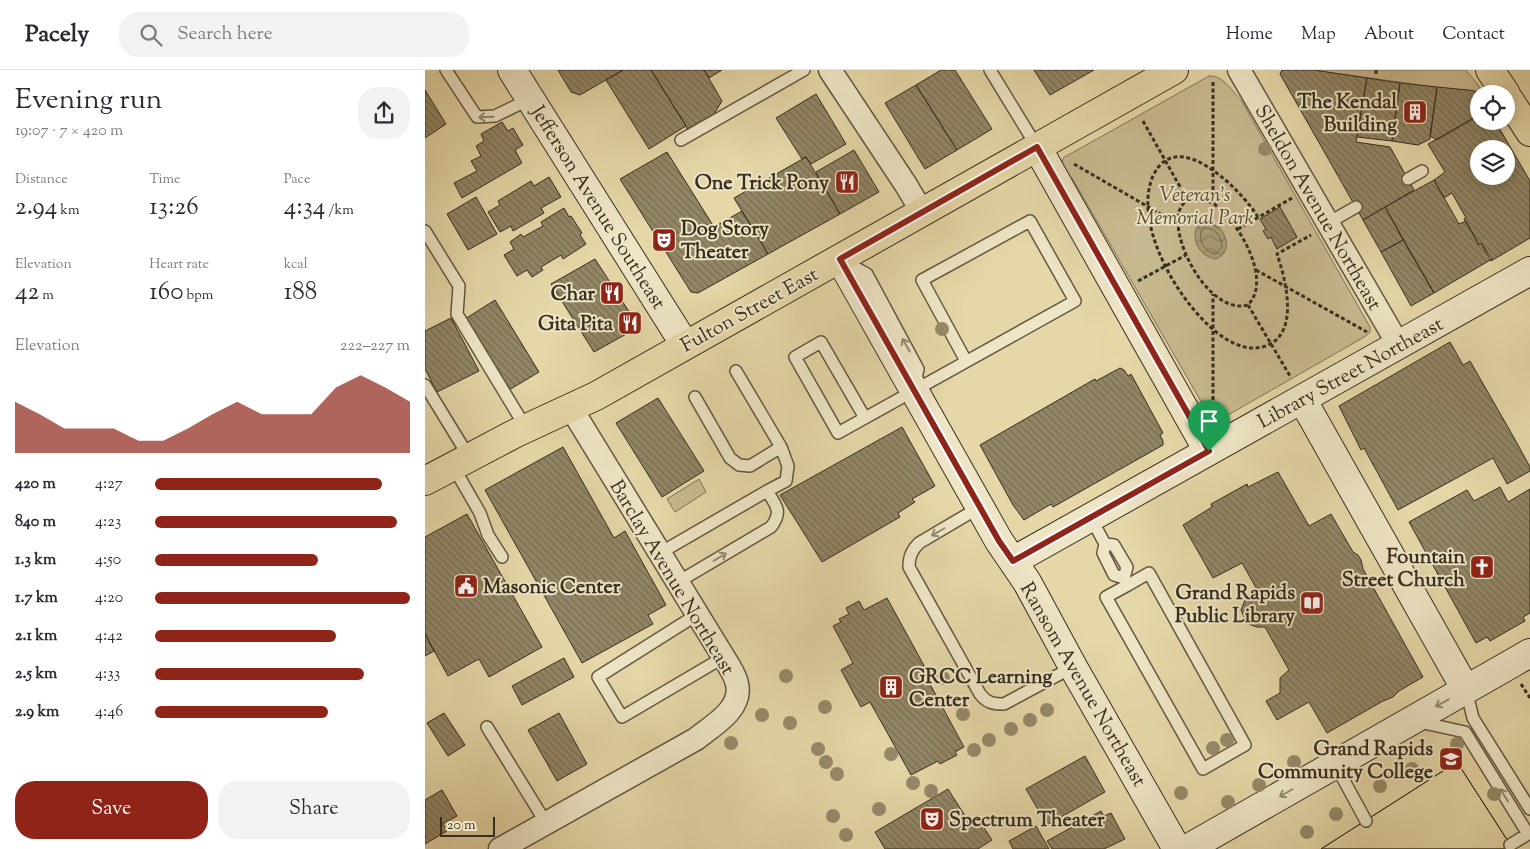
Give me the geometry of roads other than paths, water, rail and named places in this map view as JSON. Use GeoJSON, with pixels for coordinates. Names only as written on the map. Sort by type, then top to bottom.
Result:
{"type":"FeatureCollection","features":[{"type":"Feature","properties":{"kind":"main road","name":"Fulton Street East"},"geometry":{"type":"LineString","coordinates":[[425,482],[526,428],[596,396],[1174,70]]}},
{"type":"Feature","properties":{"kind":"main road"},"geometry":{"type":"LineString","coordinates":[[1490,70],[1500,85]]}},
{"type":"Feature","properties":{"kind":"main road"},"geometry":{"type":"LineString","coordinates":[[1515,108],[1530,132]]}},
{"type":"Feature","properties":{"kind":"street","name":"Jefferson Avenue Southeast"},"geometry":{"type":"LineString","coordinates":[[512,70],[685,345]]}},
{"type":"Feature","properties":{"kind":"street"},"geometry":{"type":"LineString","coordinates":[[829,70],[922,212]]}},
{"type":"Feature","properties":{"kind":"street","name":"Sheldon Avenue Northeast"},"geometry":{"type":"LineString","coordinates":[[1239,70],[1321,228],[1399,344]]}},
{"type":"Feature","properties":{"kind":"street"},"geometry":{"type":"LineString","coordinates":[[1037,147],[1209,451]]}},
{"type":"Feature","properties":{"kind":"street","name":"Ransom Avenue Northeast"},"geometry":{"type":"LineString","coordinates":[[840,259],[980,507],[1027,582],[1073,667],[1177,849]]}},
{"type":"Feature","properties":{"kind":"street","name":"Library Street Northeast"},"geometry":{"type":"LineString","coordinates":[[1013,561],[1209,451],[1296,387],[1399,344],[1530,271]]}},
{"type":"Feature","properties":{"kind":"street"},"geometry":{"type":"LineString","coordinates":[[1296,387],[1466,690]]}},
{"type":"Feature","properties":{"kind":"street","name":"Barclay Avenue Northeast"},"geometry":{"type":"LineString","coordinates":[[499,849],[696,739],[725,717],[737,700],[738,685],[724,658],[571,408]]}},
{"type":"Feature","properties":{"kind":"street"},"geometry":{"type":"LineString","coordinates":[[1187,849],[1203,842],[1530,653]]}},
{"type":"Feature","properties":{"kind":"lane"},"geometry":{"type":"LineString","coordinates":[[446,70],[477,117],[495,116],[531,99]]}},
{"type":"Feature","properties":{"kind":"lane"},"geometry":{"type":"LineString","coordinates":[[681,140],[805,70]]}},
{"type":"Feature","properties":{"kind":"lane"},"geometry":{"type":"LineString","coordinates":[[990,70],[1037,147]]}},
{"type":"Feature","properties":{"kind":"lane"},"geometry":{"type":"LineString","coordinates":[[1407,179],[1422,171]]}},
{"type":"Feature","properties":{"kind":"lane"},"geometry":{"type":"LineString","coordinates":[[1321,228],[1356,207]]}},
{"type":"Feature","properties":{"kind":"lane"},"geometry":{"type":"LineString","coordinates":[[865,418],[821,342],[795,357],[838,433],[865,418],[914,390],[967,361],[1075,301],[1030,221],[922,280],[967,361]]}},
{"type":"Feature","properties":{"kind":"lane"},"geometry":{"type":"LineString","coordinates":[[425,231],[459,286],[457,314],[526,428]]}},
{"type":"Feature","properties":{"kind":"lane"},"geometry":{"type":"LineString","coordinates":[[660,554],[786,481],[788,466],[781,447],[736,371]]}},
{"type":"Feature","properties":{"kind":"lane"},"geometry":{"type":"LineString","coordinates":[[425,385],[461,462],[488,535],[502,557]]}},
{"type":"Feature","properties":{"kind":"lane"},"geometry":{"type":"LineString","coordinates":[[695,397],[730,458],[739,465],[750,466],[781,447]]}},
{"type":"Feature","properties":{"kind":"lane"},"geometry":{"type":"LineString","coordinates":[[678,582],[771,527],[777,520],[778,507],[767,491]]}},
{"type":"Feature","properties":{"kind":"lane"},"geometry":{"type":"LineString","coordinates":[[980,507],[919,542],[912,550],[909,559],[909,567],[980,694],[985,701],[994,704],[1004,704],[1073,667]]}},
{"type":"Feature","properties":{"kind":"lane"},"geometry":{"type":"LineString","coordinates":[[1091,518],[1105,544],[1103,553],[1114,575],[1126,581],[1149,573],[1245,744],[1203,769],[1106,597],[1126,581]]}},
{"type":"Feature","properties":{"kind":"lane"},"geometry":{"type":"LineString","coordinates":[[698,614],[598,677],[621,717],[724,658]]}},
{"type":"Feature","properties":{"kind":"lane"},"geometry":{"type":"LineString","coordinates":[[1466,690],[1473,718],[1530,809]]}},
{"type":"Feature","properties":{"kind":"lane"},"geometry":{"type":"LineString","coordinates":[[1410,721],[1465,732],[1528,834],[1510,845]]}},
{"type":"Feature","properties":{"kind":"lane"},"geometry":{"type":"LineString","coordinates":[[487,727],[546,823]]}},
{"type":"Feature","properties":{"kind":"lane"},"geometry":{"type":"LineString","coordinates":[[1335,764],[1365,821]]}},
{"type":"Feature","properties":{"kind":"water"},"geometry":{"type":"Polygon","coordinates":[[[1206,222],[1219,227],[1226,240],[1224,253],[1216,259],[1202,252],[1195,239],[1196,228],[1206,222]]]}},
{"type":"Feature","properties":{"kind":"place","name":"The Kendal Building"},"geometry":{"type":"Point","coordinates":[1415,112]}},
{"type":"Feature","properties":{"kind":"place","name":"One Trick Pony"},"geometry":{"type":"Point","coordinates":[847,182]}},
{"type":"Feature","properties":{"kind":"place","name":"Dog Story Theater"},"geometry":{"type":"Point","coordinates":[664,240]}},
{"type":"Feature","properties":{"kind":"place","name":"Char"},"geometry":{"type":"Point","coordinates":[612,293]}},
{"type":"Feature","properties":{"kind":"place","name":"Gita Pita"},"geometry":{"type":"Point","coordinates":[630,323]}},
{"type":"Feature","properties":{"kind":"place","name":"Fountain Street Church"},"geometry":{"type":"Point","coordinates":[1482,567]}},
{"type":"Feature","properties":{"kind":"place","name":"Masonic Center"},"geometry":{"type":"Point","coordinates":[466,586]}},
{"type":"Feature","properties":{"kind":"place","name":"Grand Rapids Public Library"},"geometry":{"type":"Point","coordinates":[1312,603]}},
{"type":"Feature","properties":{"kind":"place","name":"GRCC Learning Center"},"geometry":{"type":"Point","coordinates":[891,687]}},
{"type":"Feature","properties":{"kind":"place","name":"Grand Rapids Community College"},"geometry":{"type":"Point","coordinates":[1451,759]}},
{"type":"Feature","properties":{"kind":"place","name":"Spectrum Theater"},"geometry":{"type":"Point","coordinates":[932,819]}},
{"type":"Feature","properties":{"kind":"park label","name":"Veteran's Memorial Park"},"geometry":{"type":"Point","coordinates":[1195,206]}}]}
